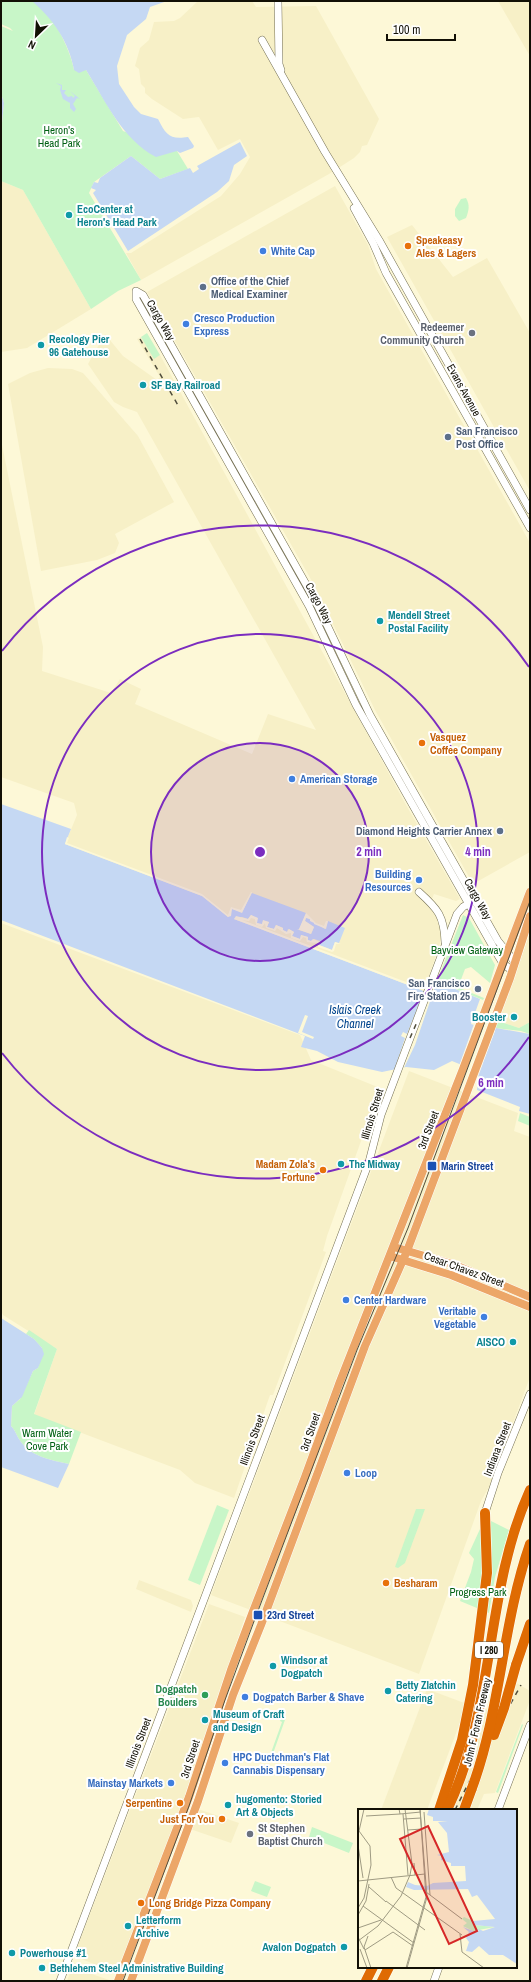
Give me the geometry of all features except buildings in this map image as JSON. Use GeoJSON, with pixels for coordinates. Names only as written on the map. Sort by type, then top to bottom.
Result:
{"type":"FeatureCollection","features":[{"type":"Feature","properties":{"kind":"highway","name":"I 280"},"geometry":{"type":"LineString","coordinates":[[447,1809],[464,1765],[476,1719],[504,1566],[515,1529],[530,1490]]}},
{"type":"Feature","properties":{"kind":"highway"},"geometry":{"type":"LineString","coordinates":[[439,1809],[458,1756],[466,1722],[484,1604],[487,1561],[485,1513]]}},
{"type":"Feature","properties":{"kind":"highway","name":"John F Foran Freeway"},"geometry":{"type":"LineString","coordinates":[[464,1809],[491,1726],[510,1614],[530,1544]]}},
{"type":"Feature","properties":{"kind":"highway"},"geometry":{"type":"LineString","coordinates":[[472,1788],[504,1708],[530,1624]]}},
{"type":"Feature","properties":{"kind":"highway"},"geometry":{"type":"LineString","coordinates":[[366,1981],[372,1968]]}},
{"type":"Feature","properties":{"kind":"main road"},"geometry":{"type":"LineString","coordinates":[[278,1],[279,64],[285,79]]}},
{"type":"Feature","properties":{"kind":"main road"},"geometry":{"type":"LineString","coordinates":[[262,40],[285,79]]}},
{"type":"Feature","properties":{"kind":"main road","name":"Evans Avenue"},"geometry":{"type":"LineString","coordinates":[[285,79],[339,176],[378,240],[530,510]]}},
{"type":"Feature","properties":{"kind":"main road","name":"Evans Avenue"},"geometry":{"type":"LineString","coordinates":[[339,176],[340,183],[373,244],[386,274],[530,528]]}},
{"type":"Feature","properties":{"kind":"main road","name":"Cargo Way"},"geometry":{"type":"LineString","coordinates":[[136,291],[143,296],[309,589],[366,706],[514,967],[502,962],[465,906],[356,705],[309,606],[136,299],[136,291]]}},
{"type":"Feature","properties":{"kind":"main road"},"geometry":{"type":"LineString","coordinates":[[480,440],[488,435]]}},
{"type":"Feature","properties":{"kind":"main road"},"geometry":{"type":"LineString","coordinates":[[505,483],[512,479]]}},
{"type":"Feature","properties":{"kind":"main road"},"geometry":{"type":"LineString","coordinates":[[420,892],[435,906],[444,922],[445,946]]}},
{"type":"Feature","properties":{"kind":"main road","name":"3rd Street"},"geometry":{"type":"LineString","coordinates":[[121,1980],[189,1798],[234,1662],[297,1500],[339,1384],[480,1026],[502,962],[530,892]]}},
{"type":"Feature","properties":{"kind":"main road"},"geometry":{"type":"LineString","coordinates":[[465,906],[475,900]]}},
{"type":"Feature","properties":{"kind":"main road","name":"Illinois Street"},"geometry":{"type":"LineString","coordinates":[[60,1981],[369,1162],[382,1115],[394,1081],[457,914],[465,906]]}},
{"type":"Feature","properties":{"kind":"main road","name":"3rd Street"},"geometry":{"type":"LineString","coordinates":[[131,1981],[198,1801],[233,1695],[261,1625],[296,1527],[335,1430],[365,1346],[404,1260],[473,1072],[514,967],[530,916]]}},
{"type":"Feature","properties":{"kind":"main road","name":"Cesar Chavez Street"},"geometry":{"type":"LineString","coordinates":[[394,1247],[455,1266],[530,1297]]}},
{"type":"Feature","properties":{"kind":"main road","name":"Cesar Chavez Street"},"geometry":{"type":"LineString","coordinates":[[390,1256],[451,1275],[530,1307]]}},
{"type":"Feature","properties":{"kind":"main road","name":"Indiana Street"},"geometry":{"type":"LineString","coordinates":[[485,1513],[498,1474],[530,1394]]}},
{"type":"Feature","properties":{"kind":"main road"},"geometry":{"type":"LineString","coordinates":[[498,1809],[530,1725]]}},
{"type":"Feature","properties":{"kind":"main road"},"geometry":{"type":"LineString","coordinates":[[434,1981],[439,1968]]}},
{"type":"Feature","properties":{"kind":"shaded area"},"geometry":{"type":"Polygon","coordinates":[[[198,1],[252,1],[256,7],[316,6],[379,119],[367,145],[362,146],[360,152],[354,158],[329,174],[141,280],[126,253],[131,253],[221,196],[240,174],[250,157],[240,139],[218,150],[199,117],[183,119],[152,99],[145,93],[145,88],[141,84],[139,69],[135,66],[140,48],[149,40],[154,22],[174,21],[180,18],[198,1]]]}},
{"type":"Feature","properties":{"kind":"shaded area"},"geometry":{"type":"Polygon","coordinates":[[[498,1],[530,1],[530,56],[498,1]]]}},
{"type":"Feature","properties":{"kind":"shaded area"},"geometry":{"type":"Polygon","coordinates":[[[1,181],[23,190],[91,309],[27,348],[1,352],[1,181]]]}},
{"type":"Feature","properties":{"kind":"shaded area"},"geometry":{"type":"Polygon","coordinates":[[[335,186],[368,245],[376,269],[530,543],[530,852],[473,884],[375,710],[313,583],[147,292],[335,186]]]}},
{"type":"Feature","properties":{"kind":"shaded area"},"geometry":{"type":"Polygon","coordinates":[[[412,225],[453,277],[487,258],[530,333],[530,491],[387,237],[412,225]]]}},
{"type":"Feature","properties":{"kind":"shaded area"},"geometry":{"type":"Polygon","coordinates":[[[105,334],[123,356],[157,380],[160,377],[137,339],[141,337],[154,358],[160,355],[405,803],[460,899],[456,901],[434,894],[430,904],[437,915],[442,937],[424,991],[228,917],[65,844],[77,815],[74,803],[1,777],[1,440],[43,647],[42,671],[111,693],[120,679],[141,689],[135,704],[252,754],[268,714],[316,730],[137,412],[114,402],[88,364],[105,334]]]}},
{"type":"Feature","properties":{"kind":"shaded area"},"geometry":{"type":"Polygon","coordinates":[[[48,368],[72,369],[83,373],[138,436],[174,502],[115,534],[119,543],[115,553],[97,560],[41,571],[8,384],[30,373],[48,368]]]}},
{"type":"Feature","properties":{"kind":"shaded area"},"geometry":{"type":"Polygon","coordinates":[[[1,923],[300,1035],[311,1060],[380,1088],[327,1236],[323,1251],[326,1252],[273,1395],[270,1395],[234,1498],[195,1483],[180,1470],[34,1415],[57,1349],[3,1315],[1,1311],[1,923]]]}},
{"type":"Feature","properties":{"kind":"shaded area"},"geometry":{"type":"Polygon","coordinates":[[[530,933],[530,1022],[519,1028],[498,1021],[530,933]]]}},
{"type":"Feature","properties":{"kind":"shaded area"},"geometry":{"type":"Polygon","coordinates":[[[409,1071],[518,1113],[514,1131],[530,1137],[530,1377],[489,1487],[481,1501],[419,1674],[211,1595],[409,1071]]]}},
{"type":"Feature","properties":{"kind":"shaded area"},"geometry":{"type":"Polygon","coordinates":[[[139,1580],[191,1600],[193,1606],[191,1612],[136,1589],[139,1580]]]}},
{"type":"Feature","properties":{"kind":"shaded area"},"geometry":{"type":"Polygon","coordinates":[[[209,1604],[245,1617],[185,1798],[119,1974],[74,1956],[209,1604]]]}},
{"type":"Feature","properties":{"kind":"shaded area"},"geometry":{"type":"Polygon","coordinates":[[[515,1682],[530,1691],[530,1700],[495,1793],[484,1794],[477,1809],[445,1809],[483,1708],[496,1713],[515,1682]]]}},
{"type":"Feature","properties":{"kind":"shaded area"},"geometry":{"type":"Polygon","coordinates":[[[427,1689],[467,1704],[427,1809],[381,1809],[427,1689]]]}},
{"type":"Feature","properties":{"kind":"shaded area"},"geometry":{"type":"Polygon","coordinates":[[[198,1809],[239,1823],[231,1843],[190,1829],[198,1809]]]}},
{"type":"Feature","properties":{"kind":"shaded area"},"geometry":{"type":"Polygon","coordinates":[[[72,1967],[112,1981],[67,1981],[72,1967]]]}},
{"type":"Feature","properties":{"kind":"green space","name":"Heron's Head Park"},"geometry":{"type":"Polygon","coordinates":[[[1,1],[32,1],[39,5],[53,21],[59,31],[69,52],[74,70],[86,70],[123,131],[177,151],[188,169],[160,179],[131,156],[94,182],[89,193],[141,280],[118,291],[91,309],[23,190],[1,181],[1,133],[4,103],[1,93],[1,26],[13,31],[1,24],[1,1]]]}},
{"type":"Feature","properties":{"kind":"green space"},"geometry":{"type":"Polygon","coordinates":[[[466,198],[469,205],[467,215],[466,218],[459,221],[455,216],[455,209],[461,199],[466,198]]]}},
{"type":"Feature","properties":{"kind":"green space"},"geometry":{"type":"Polygon","coordinates":[[[147,333],[160,355],[154,359],[141,337],[147,333]]]}},
{"type":"Feature","properties":{"kind":"green space","name":"Bayview Gateway"},"geometry":{"type":"Polygon","coordinates":[[[463,915],[469,918],[495,965],[490,983],[471,967],[465,969],[459,985],[462,989],[484,998],[483,1000],[437,981],[463,915]]]}},
{"type":"Feature","properties":{"kind":"green space"},"geometry":{"type":"Polygon","coordinates":[[[498,1021],[519,1028],[530,1022],[530,1034],[521,1031],[495,1028],[498,1021]]]}},
{"type":"Feature","properties":{"kind":"green space"},"geometry":{"type":"Polygon","coordinates":[[[520,1113],[530,1117],[530,1126],[518,1121],[520,1113]]]}},
{"type":"Feature","properties":{"kind":"green space","name":"Warm Water Cove Park"},"geometry":{"type":"Polygon","coordinates":[[[29,1330],[57,1349],[34,1414],[81,1432],[69,1464],[35,1454],[24,1445],[11,1426],[12,1406],[20,1399],[33,1371],[38,1368],[42,1348],[34,1339],[26,1334],[29,1330]]]}},
{"type":"Feature","properties":{"kind":"green space"},"geometry":{"type":"Polygon","coordinates":[[[217,1505],[229,1510],[200,1585],[188,1580],[217,1505]]]}},
{"type":"Feature","properties":{"kind":"green space"},"geometry":{"type":"Polygon","coordinates":[[[416,1509],[425,1509],[405,1563],[398,1568],[395,1567],[416,1509]]]}},
{"type":"Feature","properties":{"kind":"green space","name":"Progress Park"},"geometry":{"type":"Polygon","coordinates":[[[491,1521],[509,1530],[495,1577],[489,1613],[460,1601],[471,1572],[474,1559],[469,1553],[480,1529],[492,1573],[491,1521]]]}},
{"type":"Feature","properties":{"kind":"green space"},"geometry":{"type":"Polygon","coordinates":[[[282,1716],[286,1717],[270,1762],[268,1761],[282,1722],[280,1721],[282,1716]]]}},
{"type":"Feature","properties":{"kind":"green space"},"geometry":{"type":"Polygon","coordinates":[[[522,1724],[523,1725],[498,1793],[496,1792],[522,1724]]]}},
{"type":"Feature","properties":{"kind":"green space"},"geometry":{"type":"Polygon","coordinates":[[[312,1827],[353,1843],[349,1853],[309,1837],[312,1827]]]}},
{"type":"Feature","properties":{"kind":"green space"},"geometry":{"type":"Polygon","coordinates":[[[255,1881],[271,1887],[267,1897],[251,1891],[255,1881]]]}},
{"type":"Feature","properties":{"kind":"water"},"geometry":{"type":"Polygon","coordinates":[[[32,1],[167,1],[150,7],[146,19],[127,35],[117,66],[119,84],[134,107],[141,114],[158,119],[166,133],[173,137],[188,137],[194,146],[193,148],[180,153],[177,151],[156,157],[134,140],[116,119],[86,70],[79,73],[74,70],[72,60],[59,32],[47,15],[32,1]]]}},
{"type":"Feature","properties":{"kind":"water"},"geometry":{"type":"Polygon","coordinates":[[[56,83],[62,85],[62,90],[66,90],[64,93],[68,97],[72,96],[73,98],[75,96],[70,91],[80,99],[77,98],[73,104],[76,109],[74,112],[70,108],[70,103],[63,99],[60,90],[61,86],[56,83]]]}},
{"type":"Feature","properties":{"kind":"water"},"geometry":{"type":"Polygon","coordinates":[[[1,93],[4,103],[1,132],[1,93]]]}},
{"type":"Feature","properties":{"kind":"water"},"geometry":{"type":"Polygon","coordinates":[[[240,142],[247,156],[234,165],[229,181],[217,192],[128,251],[93,193],[96,190],[91,188],[94,182],[98,183],[100,178],[131,156],[160,179],[190,168],[193,173],[199,169],[197,166],[240,142]]]}},
{"type":"Feature","properties":{"kind":"water","name":"Islais Creek Channel"},"geometry":{"type":"Polygon","coordinates":[[[1,804],[71,829],[65,844],[202,896],[228,917],[232,909],[242,912],[252,893],[306,913],[299,930],[311,934],[314,927],[305,921],[306,917],[325,929],[328,921],[345,928],[339,943],[335,942],[332,950],[319,945],[320,941],[314,939],[311,941],[307,940],[308,937],[301,935],[300,939],[292,936],[294,932],[288,929],[287,932],[282,930],[283,928],[276,925],[274,929],[267,927],[269,922],[263,921],[262,925],[257,923],[257,918],[251,915],[248,919],[242,917],[234,919],[424,991],[428,978],[480,999],[471,1024],[493,1031],[496,1028],[530,1034],[530,1114],[519,1111],[520,1107],[477,1090],[479,1072],[452,1061],[434,1070],[406,1067],[382,1072],[338,1062],[317,1051],[301,1047],[305,1036],[1,920],[1,804]]]}},
{"type":"Feature","properties":{"kind":"water"},"geometry":{"type":"Polygon","coordinates":[[[1,1318],[34,1339],[42,1348],[44,1354],[38,1368],[33,1371],[22,1397],[12,1406],[11,1426],[24,1445],[35,1454],[69,1464],[58,1488],[1,1467],[1,1318]]]}},
{"type":"Feature","properties":{"kind":"pier"},"geometry":{"type":"Polygon","coordinates":[[[67,837],[69,838],[67,843],[202,894],[228,915],[231,907],[241,910],[252,892],[242,913],[232,909],[231,916],[228,917],[202,896],[65,844],[67,837]]]}},
{"type":"Feature","properties":{"kind":"pier"},"geometry":{"type":"Polygon","coordinates":[[[306,913],[316,923],[324,926],[326,921],[328,921],[326,929],[314,924],[310,921],[310,919],[306,918],[305,921],[314,927],[311,934],[297,929],[299,929],[306,913]]]}},
{"type":"Feature","properties":{"kind":"pier"},"geometry":{"type":"Polygon","coordinates":[[[251,915],[258,918],[257,923],[262,924],[263,920],[269,922],[267,927],[274,929],[276,925],[283,928],[283,930],[287,932],[289,929],[294,932],[292,936],[300,939],[301,935],[308,937],[308,940],[311,941],[313,939],[320,942],[319,945],[332,950],[335,942],[341,944],[336,944],[334,951],[332,952],[318,947],[318,943],[307,942],[306,938],[303,937],[300,941],[291,938],[291,933],[286,934],[277,928],[275,931],[266,928],[265,923],[262,927],[256,925],[255,919],[251,918],[249,921],[242,920],[422,988],[426,977],[428,978],[424,991],[234,919],[236,916],[248,919],[251,915]]]}},
{"type":"Feature","properties":{"kind":"pier"},"geometry":{"type":"Polygon","coordinates":[[[430,978],[437,981],[415,1045],[403,1070],[394,1071],[405,1038],[401,1036],[403,1032],[407,1034],[430,978]]]}},
{"type":"Feature","properties":{"kind":"pier"},"geometry":{"type":"Polygon","coordinates":[[[305,1015],[308,1016],[302,1032],[314,1037],[313,1039],[298,1033],[305,1015]]]}},
{"type":"Feature","properties":{"kind":"pier"},"geometry":{"type":"Polygon","coordinates":[[[474,1024],[495,1031],[479,1074],[459,1066],[474,1024]]]}},
{"type":"Feature","properties":{"kind":"tram line"},"geometry":{"type":"LineString","coordinates":[[123,1981],[189,1806],[225,1700],[253,1624],[357,1350],[408,1228],[530,901]]}},
{"type":"Feature","properties":{"kind":"railway"},"geometry":{"type":"LineString","coordinates":[[140,339],[179,407]]}},
{"type":"Feature","properties":{"kind":"railway"},"geometry":{"type":"LineString","coordinates":[[410,1038],[417,1022]]}},
{"type":"Feature","properties":{"kind":"railway"},"geometry":{"type":"LineString","coordinates":[[456,1809],[486,1748],[521,1685]]}},
{"type":"Feature","properties":{"kind":"place","name":"EcoCenter at Heron's Head Park"},"geometry":{"type":"Point","coordinates":[69,215]}},
{"type":"Feature","properties":{"kind":"place","name":"Speakeasy Ales & Lagers"},"geometry":{"type":"Point","coordinates":[408,246]}},
{"type":"Feature","properties":{"kind":"place","name":"White Cap"},"geometry":{"type":"Point","coordinates":[263,251]}},
{"type":"Feature","properties":{"kind":"place","name":"Office of the Chief Medical Examiner"},"geometry":{"type":"Point","coordinates":[203,287]}},
{"type":"Feature","properties":{"kind":"place","name":"Cresco Production Express"},"geometry":{"type":"Point","coordinates":[186,324]}},
{"type":"Feature","properties":{"kind":"place","name":"Redeemer Community Church"},"geometry":{"type":"Point","coordinates":[472,333]}},
{"type":"Feature","properties":{"kind":"place","name":"Recology Pier 96 Gatehouse"},"geometry":{"type":"Point","coordinates":[41,345]}},
{"type":"Feature","properties":{"kind":"place","name":"SF Bay Railroad"},"geometry":{"type":"Point","coordinates":[143,385]}},
{"type":"Feature","properties":{"kind":"place","name":"San Francisco Post Office"},"geometry":{"type":"Point","coordinates":[448,437]}},
{"type":"Feature","properties":{"kind":"place","name":"Mendell Street Postal Facility"},"geometry":{"type":"Point","coordinates":[380,621]}},
{"type":"Feature","properties":{"kind":"place","name":"Vasquez Coffee Company"},"geometry":{"type":"Point","coordinates":[422,743]}},
{"type":"Feature","properties":{"kind":"place","name":"American Storage"},"geometry":{"type":"Point","coordinates":[292,779]}},
{"type":"Feature","properties":{"kind":"place","name":"Diamond Heights Carrier Annex"},"geometry":{"type":"Point","coordinates":[500,831]}},
{"type":"Feature","properties":{"kind":"place","name":"Building Resources"},"geometry":{"type":"Point","coordinates":[419,880]}},
{"type":"Feature","properties":{"kind":"place","name":"San Francisco Fire Station 25"},"geometry":{"type":"Point","coordinates":[478,989]}},
{"type":"Feature","properties":{"kind":"place","name":"Booster"},"geometry":{"type":"Point","coordinates":[514,1017]}},
{"type":"Feature","properties":{"kind":"place","name":"The Midway"},"geometry":{"type":"Point","coordinates":[341,1164]}},
{"type":"Feature","properties":{"kind":"place","name":"Marin Street"},"geometry":{"type":"Point","coordinates":[432,1166]}},
{"type":"Feature","properties":{"kind":"place","name":"Madam Zola's Fortune"},"geometry":{"type":"Point","coordinates":[323,1170]}},
{"type":"Feature","properties":{"kind":"place","name":"Center Hardware"},"geometry":{"type":"Point","coordinates":[346,1300]}},
{"type":"Feature","properties":{"kind":"place","name":"Veritable Vegetable"},"geometry":{"type":"Point","coordinates":[484,1317]}},
{"type":"Feature","properties":{"kind":"place","name":"AISCO"},"geometry":{"type":"Point","coordinates":[513,1342]}},
{"type":"Feature","properties":{"kind":"place","name":"Loop"},"geometry":{"type":"Point","coordinates":[347,1473]}},
{"type":"Feature","properties":{"kind":"place","name":"Besharam"},"geometry":{"type":"Point","coordinates":[386,1583]}},
{"type":"Feature","properties":{"kind":"place","name":"23rd Street"},"geometry":{"type":"Point","coordinates":[258,1615]}},
{"type":"Feature","properties":{"kind":"place","name":"Windsor at Dogpatch"},"geometry":{"type":"Point","coordinates":[273,1666]}},
{"type":"Feature","properties":{"kind":"place","name":"Betty Zlatchin Catering"},"geometry":{"type":"Point","coordinates":[388,1691]}},
{"type":"Feature","properties":{"kind":"place","name":"Dogpatch Boulders"},"geometry":{"type":"Point","coordinates":[205,1695]}},
{"type":"Feature","properties":{"kind":"place","name":"Dogpatch Barber & Shave"},"geometry":{"type":"Point","coordinates":[245,1697]}},
{"type":"Feature","properties":{"kind":"place","name":"Museum of Craft and Design"},"geometry":{"type":"Point","coordinates":[205,1720]}},
{"type":"Feature","properties":{"kind":"place","name":"HPC Ductchman's Flat Cannabis Dispensary"},"geometry":{"type":"Point","coordinates":[225,1763]}},
{"type":"Feature","properties":{"kind":"place","name":"Mainstay Markets"},"geometry":{"type":"Point","coordinates":[171,1783]}},
{"type":"Feature","properties":{"kind":"place","name":"Serpentine"},"geometry":{"type":"Point","coordinates":[180,1803]}},
{"type":"Feature","properties":{"kind":"place","name":"hugomento: Storied Art & Objects"},"geometry":{"type":"Point","coordinates":[228,1805]}},
{"type":"Feature","properties":{"kind":"place","name":"Just For You"},"geometry":{"type":"Point","coordinates":[222,1819]}},
{"type":"Feature","properties":{"kind":"place","name":"St Stephen Baptist Church"},"geometry":{"type":"Point","coordinates":[250,1834]}},
{"type":"Feature","properties":{"kind":"place","name":"Long Bridge Pizza Company"},"geometry":{"type":"Point","coordinates":[141,1903]}},
{"type":"Feature","properties":{"kind":"place","name":"Letterform Archive"},"geometry":{"type":"Point","coordinates":[128,1926]}},
{"type":"Feature","properties":{"kind":"place","name":"Avalon Dogpatch"},"geometry":{"type":"Point","coordinates":[344,1947]}},
{"type":"Feature","properties":{"kind":"place","name":"Powerhouse #1"},"geometry":{"type":"Point","coordinates":[12,1953]}},
{"type":"Feature","properties":{"kind":"place","name":"Bethlehem Steel Administrative Building"},"geometry":{"type":"Point","coordinates":[42,1968]}}]}
